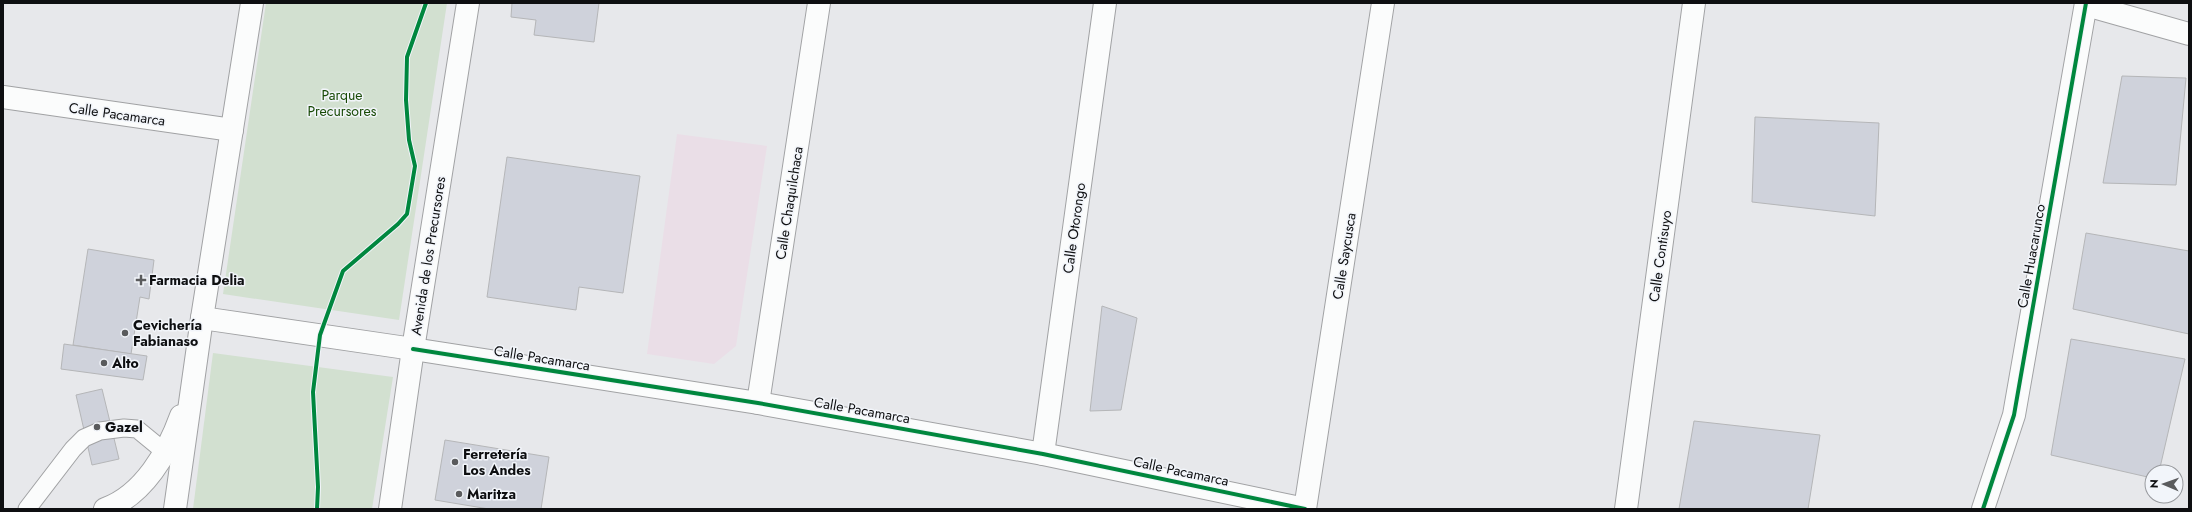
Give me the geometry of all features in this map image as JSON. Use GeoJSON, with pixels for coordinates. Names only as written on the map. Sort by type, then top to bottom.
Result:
{"type":"FeatureCollection","features":[{"type":"Feature","properties":{"kind":"street"},"geometry":{"type":"LineString","coordinates":[[175,509],[202,318],[252,3]]}},
{"type":"Feature","properties":{"kind":"street","name":"Avenida de los Precursores"},"geometry":{"type":"LineString","coordinates":[[390,509],[413,349],[468,3]]}},
{"type":"Feature","properties":{"kind":"street","name":"Calle Chaquilchaca"},"geometry":{"type":"LineString","coordinates":[[758,403],[819,3]]}},
{"type":"Feature","properties":{"kind":"street","name":"Calle Otorongo"},"geometry":{"type":"LineString","coordinates":[[1043,454],[1105,3]]}},
{"type":"Feature","properties":{"kind":"street","name":"Calle Saycusca"},"geometry":{"type":"LineString","coordinates":[[1305,509],[1383,3]]}},
{"type":"Feature","properties":{"kind":"street","name":"Calle Contisuyo"},"geometry":{"type":"LineString","coordinates":[[1626,509],[1694,3]]}},
{"type":"Feature","properties":{"kind":"street"},"geometry":{"type":"LineString","coordinates":[[2086,4],[2189,34]]}},
{"type":"Feature","properties":{"kind":"street","name":"Calle Huacarunco"},"geometry":{"type":"LineString","coordinates":[[1983,509],[2014,415],[2086,4]]}},
{"type":"Feature","properties":{"kind":"street","name":"Calle Pacamarca"},"geometry":{"type":"LineString","coordinates":[[3,97],[232,130]]}},
{"type":"Feature","properties":{"kind":"street","name":"Calle Pacamarca"},"geometry":{"type":"LineString","coordinates":[[202,318],[413,349],[758,403],[1043,454],[1305,509]]}},
{"type":"Feature","properties":{"kind":"street"},"geometry":{"type":"LineString","coordinates":[[105,509],[130,495],[149,475],[165,452],[180,418],[194,377]]}},
{"type":"Feature","properties":{"kind":"lane"},"geometry":{"type":"LineString","coordinates":[[27,509],[73,449],[84,438],[100,431],[137,429],[165,452]]}},
{"type":"Feature","properties":{"kind":"shaded area"},"geometry":{"type":"Polygon","coordinates":[[[677,134],[767,146],[736,346],[714,364],[647,354],[677,134]]]}},
{"type":"Feature","properties":{"kind":"green space","name":"Parque Precursores"},"geometry":{"type":"Polygon","coordinates":[[[266,3],[447,3],[399,320],[223,294],[266,3]]]}},
{"type":"Feature","properties":{"kind":"green space"},"geometry":{"type":"Polygon","coordinates":[[[213,353],[393,377],[372,509],[193,509],[213,353]]]}},
{"type":"Feature","properties":{"kind":"building"},"geometry":{"type":"Polygon","coordinates":[[[512,3],[599,3],[594,42],[534,35],[536,20],[511,17],[512,3]]]}},
{"type":"Feature","properties":{"kind":"building"},"geometry":{"type":"Polygon","coordinates":[[[2122,76],[2186,78],[2176,185],[2103,183],[2122,76]]]}},
{"type":"Feature","properties":{"kind":"building"},"geometry":{"type":"Polygon","coordinates":[[[1755,117],[1879,123],[1875,216],[1752,202],[1755,117]]]}},
{"type":"Feature","properties":{"kind":"building"},"geometry":{"type":"Polygon","coordinates":[[[507,157],[640,176],[623,293],[579,287],[576,310],[487,297],[507,157]]]}},
{"type":"Feature","properties":{"kind":"building"},"geometry":{"type":"Polygon","coordinates":[[[2086,233],[2189,251],[2189,334],[2073,309],[2086,233]]]}},
{"type":"Feature","properties":{"kind":"building"},"geometry":{"type":"Polygon","coordinates":[[[88,249],[154,260],[149,299],[140,297],[131,354],[73,345],[88,249]]]}},
{"type":"Feature","properties":{"kind":"building"},"geometry":{"type":"Polygon","coordinates":[[[1102,306],[1137,318],[1121,410],[1090,411],[1102,306]]]}},
{"type":"Feature","properties":{"kind":"building"},"geometry":{"type":"Polygon","coordinates":[[[2071,339],[2185,359],[2161,464],[2144,464],[2144,476],[2051,455],[2071,339]]]}},
{"type":"Feature","properties":{"kind":"building","name":"Alto"},"geometry":{"type":"Polygon","coordinates":[[[64,344],[147,356],[143,380],[61,369],[64,344]]]}},
{"type":"Feature","properties":{"kind":"building","name":"Gazel"},"geometry":{"type":"Polygon","coordinates":[[[102,389],[119,459],[92,465],[76,395],[102,389]]]}},
{"type":"Feature","properties":{"kind":"building"},"geometry":{"type":"Polygon","coordinates":[[[1694,421],[1820,435],[1808,509],[1679,509],[1694,421]]]}},
{"type":"Feature","properties":{"kind":"building"},"geometry":{"type":"Polygon","coordinates":[[[445,440],[549,457],[541,509],[489,509],[435,500],[445,440]]]}},
{"type":"Feature","properties":{"kind":"cycle path"},"geometry":{"type":"LineString","coordinates":[[317,509],[318,487],[313,392],[320,335],[343,271],[398,224],[407,214],[415,166],[409,140],[406,100],[407,57],[426,3]]}},
{"type":"Feature","properties":{"kind":"cycle path"},"geometry":{"type":"LineString","coordinates":[[1983,509],[2014,415],[2086,3]]}},
{"type":"Feature","properties":{"kind":"cycle path"},"geometry":{"type":"LineString","coordinates":[[413,349],[758,403],[1043,454],[1305,509]]}},
{"type":"Feature","properties":{"kind":"place","name":"Farmacia Delia"},"geometry":{"type":"Point","coordinates":[141,280]}},
{"type":"Feature","properties":{"kind":"place","name":"Cevichería Fabianaso"},"geometry":{"type":"Point","coordinates":[125,333]}},
{"type":"Feature","properties":{"kind":"place","name":"Alto"},"geometry":{"type":"Point","coordinates":[104,363]}},
{"type":"Feature","properties":{"kind":"place","name":"Gazel"},"geometry":{"type":"Point","coordinates":[97,427]}},
{"type":"Feature","properties":{"kind":"place","name":"Ferretería Los Andes"},"geometry":{"type":"Point","coordinates":[455,462]}},
{"type":"Feature","properties":{"kind":"place","name":"Maritza"},"geometry":{"type":"Point","coordinates":[459,494]}}]}
